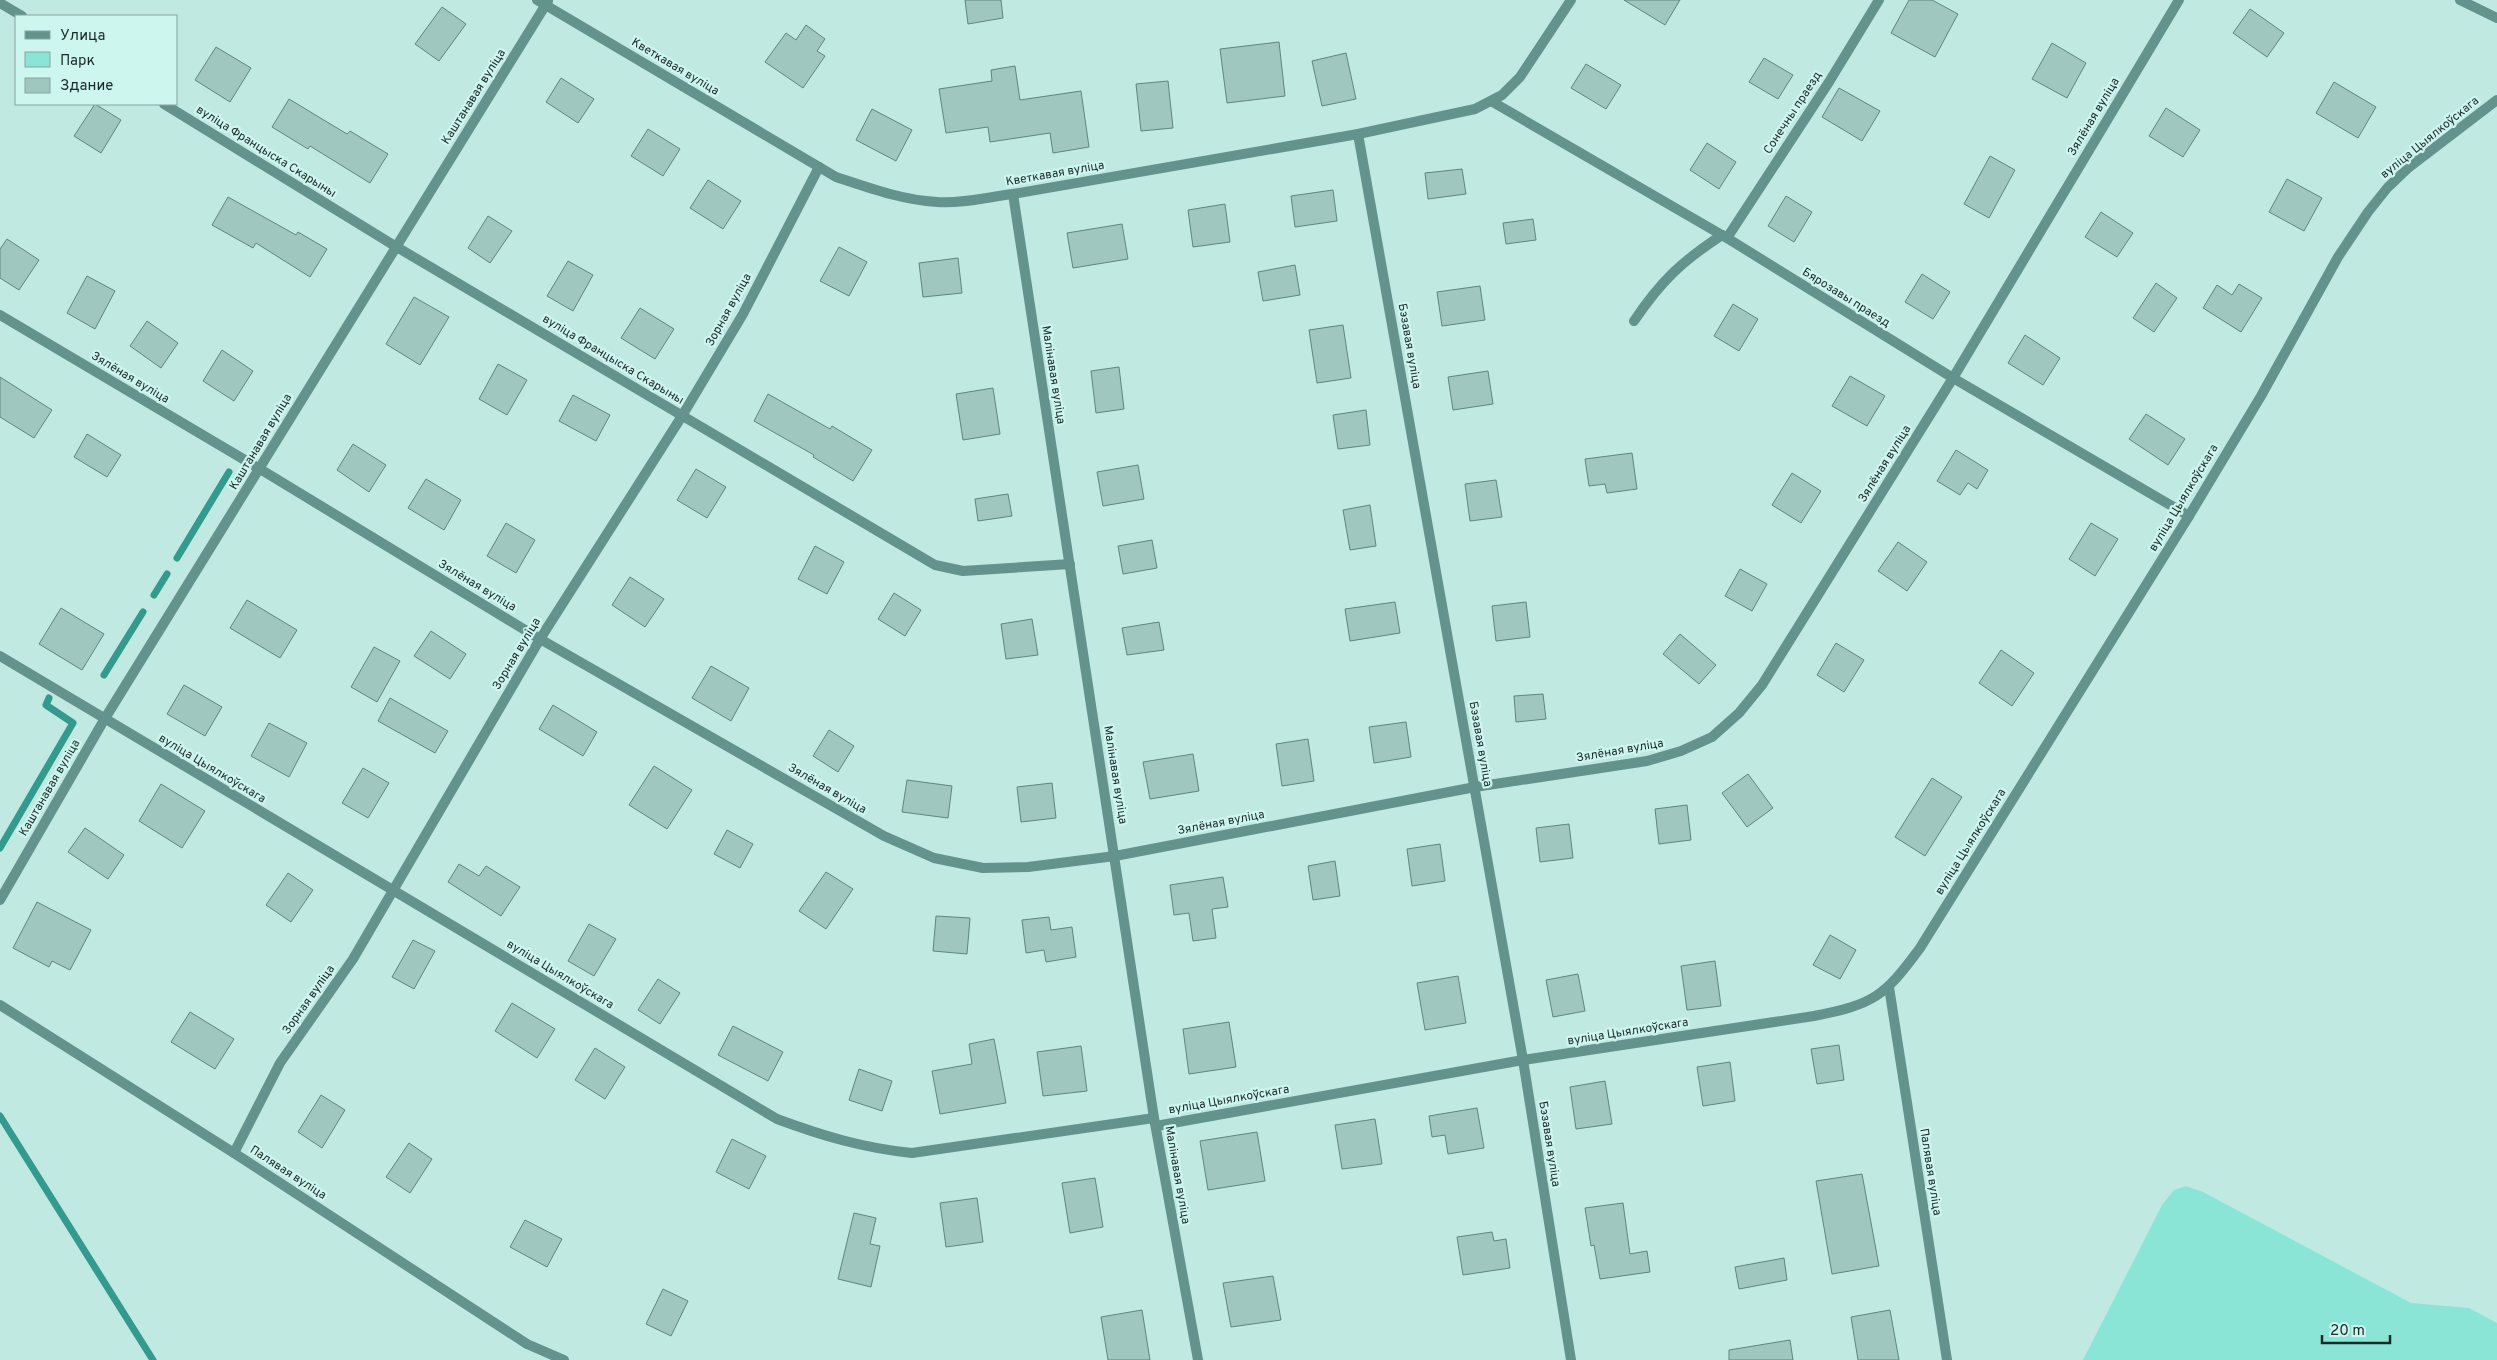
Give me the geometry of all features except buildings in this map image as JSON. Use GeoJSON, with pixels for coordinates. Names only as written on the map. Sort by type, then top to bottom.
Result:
{"type":"FeatureCollection","features":[{"type":"Feature","properties":{"kind":"street","name":"Кветкавая вуліца"},"geometry":{"type":"LineString","coordinates":[[544,2],[836,177],[880,192],[937,202],[963,201],[1013,194],[1358,134],[1475,109],[1502,95],[1520,77],[1571,0]]}},
{"type":"Feature","properties":{"kind":"street","name":"Сонечны праезд"},"geometry":{"type":"LineString","coordinates":[[1634,321],[1653,292],[1678,267],[1724,237],[1829,82],[1879,0]]}},
{"type":"Feature","properties":{"kind":"street","name":"Зялёная вуліца"},"geometry":{"type":"LineString","coordinates":[[0,315],[260,469],[540,639],[884,836],[934,858],[983,868],[1028,867],[1115,856],[1475,787],[1647,761],[1681,751],[1712,737],[1739,713],[1762,685],[1953,378],[2178,0]]}},
{"type":"Feature","properties":{"kind":"street"},"geometry":{"type":"LineString","coordinates":[[2460,0],[2497,18]]}},
{"type":"Feature","properties":{"kind":"street","name":"Каштанавая вуліца"},"geometry":{"type":"LineString","coordinates":[[0,900],[104,720],[260,469],[544,2]]}},
{"type":"Feature","properties":{"kind":"street"},"geometry":{"type":"LineString","coordinates":[[0,3],[20,15]]}},
{"type":"Feature","properties":{"kind":"street","name":"вуліца Цыялкоўскага"},"geometry":{"type":"LineString","coordinates":[[0,656],[104,720],[777,1118],[824,1136],[873,1149],[912,1153],[1155,1122],[1523,1060],[1850,1009],[1875,998],[1889,987],[1920,948],[2189,516],[2261,396],[2338,257],[2368,212],[2388,187],[2408,168],[2497,100]]}},
{"type":"Feature","properties":{"kind":"street","name":"Бярозавы праезд"},"geometry":{"type":"LineString","coordinates":[[1491,101],[1724,237],[1953,378],[2189,516]]}},
{"type":"Feature","properties":{"kind":"street","name":"вуліца Францыска Скарыны"},"geometry":{"type":"LineString","coordinates":[[166,105],[396,246],[935,565],[963,571],[1070,564]]}},
{"type":"Feature","properties":{"kind":"street","name":"Бэзавая вуліца"},"geometry":{"type":"LineString","coordinates":[[1358,134],[1523,1060],[1571,1360]]}},
{"type":"Feature","properties":{"kind":"street","name":"Зорная вуліца"},"geometry":{"type":"LineString","coordinates":[[234,1153],[280,1063],[353,959],[540,639],[682,416],[743,314],[820,167]]}},
{"type":"Feature","properties":{"kind":"street","name":"Малінавая вуліца"},"geometry":{"type":"LineString","coordinates":[[1013,194],[1155,1122],[1198,1360]]}},
{"type":"Feature","properties":{"kind":"street","name":"Палявая вуліца"},"geometry":{"type":"LineString","coordinates":[[1889,987],[1946,1360]]}},
{"type":"Feature","properties":{"kind":"street","name":"Палявая вуліца"},"geometry":{"type":"LineString","coordinates":[[0,1006],[234,1153],[527,1344],[564,1360]]}},
{"type":"Feature","properties":{"kind":"green space"},"geometry":{"type":"Polygon","coordinates":[[[2186,1186],[2203,1192],[2411,1303],[2469,1308],[2497,1323],[2497,1360],[2083,1360],[2162,1205],[2174,1190],[2186,1186]]]}},
{"type":"Feature","properties":{"kind":"waterway"},"geometry":{"type":"LineString","coordinates":[[177,558],[229,472]]}},
{"type":"Feature","properties":{"kind":"waterway"},"geometry":{"type":"LineString","coordinates":[[154,595],[167,574]]}},
{"type":"Feature","properties":{"kind":"waterway"},"geometry":{"type":"LineString","coordinates":[[104,675],[143,612]]}},
{"type":"Feature","properties":{"kind":"waterway"},"geometry":{"type":"LineString","coordinates":[[0,848],[73,723],[46,705],[49,698]]}},
{"type":"Feature","properties":{"kind":"waterway"},"geometry":{"type":"LineString","coordinates":[[0,1116],[153,1360]]}}]}
